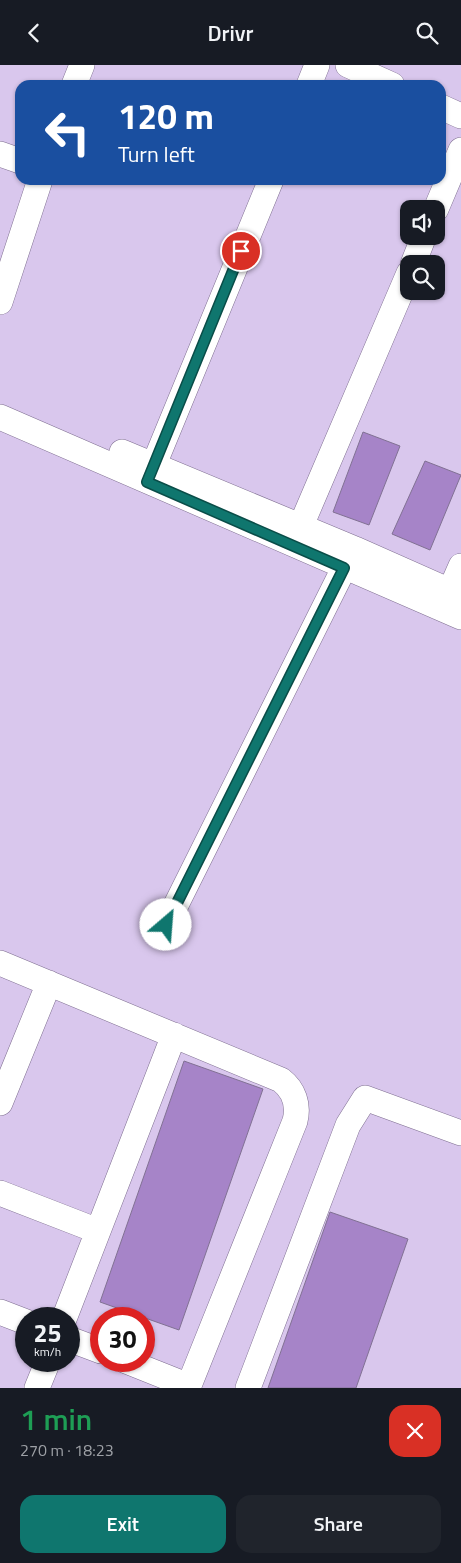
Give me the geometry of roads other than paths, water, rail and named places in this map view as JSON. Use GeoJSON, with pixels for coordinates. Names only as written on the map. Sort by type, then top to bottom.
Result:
{"type":"FeatureCollection","features":[{"type":"Feature","properties":{"kind":"street"},"geometry":{"type":"LineString","coordinates":[[76,80],[82,65]]}},
{"type":"Feature","properties":{"kind":"street"},"geometry":{"type":"LineString","coordinates":[[311,80],[318,65]]}},
{"type":"Feature","properties":{"kind":"street"},"geometry":{"type":"LineString","coordinates":[[348,65],[381,80]]}},
{"type":"Feature","properties":{"kind":"street"},"geometry":{"type":"LineString","coordinates":[[446,109],[461,116]]}},
{"type":"Feature","properties":{"kind":"street"},"geometry":{"type":"LineString","coordinates":[[440,200],[461,150]]}},
{"type":"Feature","properties":{"kind":"street"},"geometry":{"type":"LineString","coordinates":[[0,154],[15,159]]}},
{"type":"Feature","properties":{"kind":"street"},"geometry":{"type":"LineString","coordinates":[[0,302],[38,185]]}},
{"type":"Feature","properties":{"kind":"street"},"geometry":{"type":"LineString","coordinates":[[150,474],[268,185]]}},
{"type":"Feature","properties":{"kind":"street"},"geometry":{"type":"LineString","coordinates":[[300,528],[400,294]]}},
{"type":"Feature","properties":{"kind":"street"},"geometry":{"type":"LineString","coordinates":[[0,400],[344,568],[454,604]]}},
{"type":"Feature","properties":{"kind":"street"},"geometry":{"type":"LineString","coordinates":[[0,417],[355,549],[454,604]]}},
{"type":"Feature","properties":{"kind":"street"},"geometry":{"type":"LineString","coordinates":[[454,604],[461,566]]}},
{"type":"Feature","properties":{"kind":"street"},"geometry":{"type":"LineString","coordinates":[[166,925],[344,568]]}},
{"type":"Feature","properties":{"kind":"street"},"geometry":{"type":"LineString","coordinates":[[0,963],[281,1080],[289,1086],[297,1111],[188,1387],[152,1372]]}},
{"type":"Feature","properties":{"kind":"street"},"geometry":{"type":"LineString","coordinates":[[0,1103],[48,983]]}},
{"type":"Feature","properties":{"kind":"street"},"geometry":{"type":"LineString","coordinates":[[69,1307],[174,1035]]}},
{"type":"Feature","properties":{"kind":"street"},"geometry":{"type":"LineString","coordinates":[[248,1388],[348,1125],[365,1098],[461,1133]]}},
{"type":"Feature","properties":{"kind":"street"},"geometry":{"type":"LineString","coordinates":[[0,1193],[98,1231]]}},
{"type":"Feature","properties":{"kind":"street"},"geometry":{"type":"LineString","coordinates":[[0,1312],[15,1318]]}},
{"type":"Feature","properties":{"kind":"street"},"geometry":{"type":"LineString","coordinates":[[37,1388],[44,1372]]}}]}
